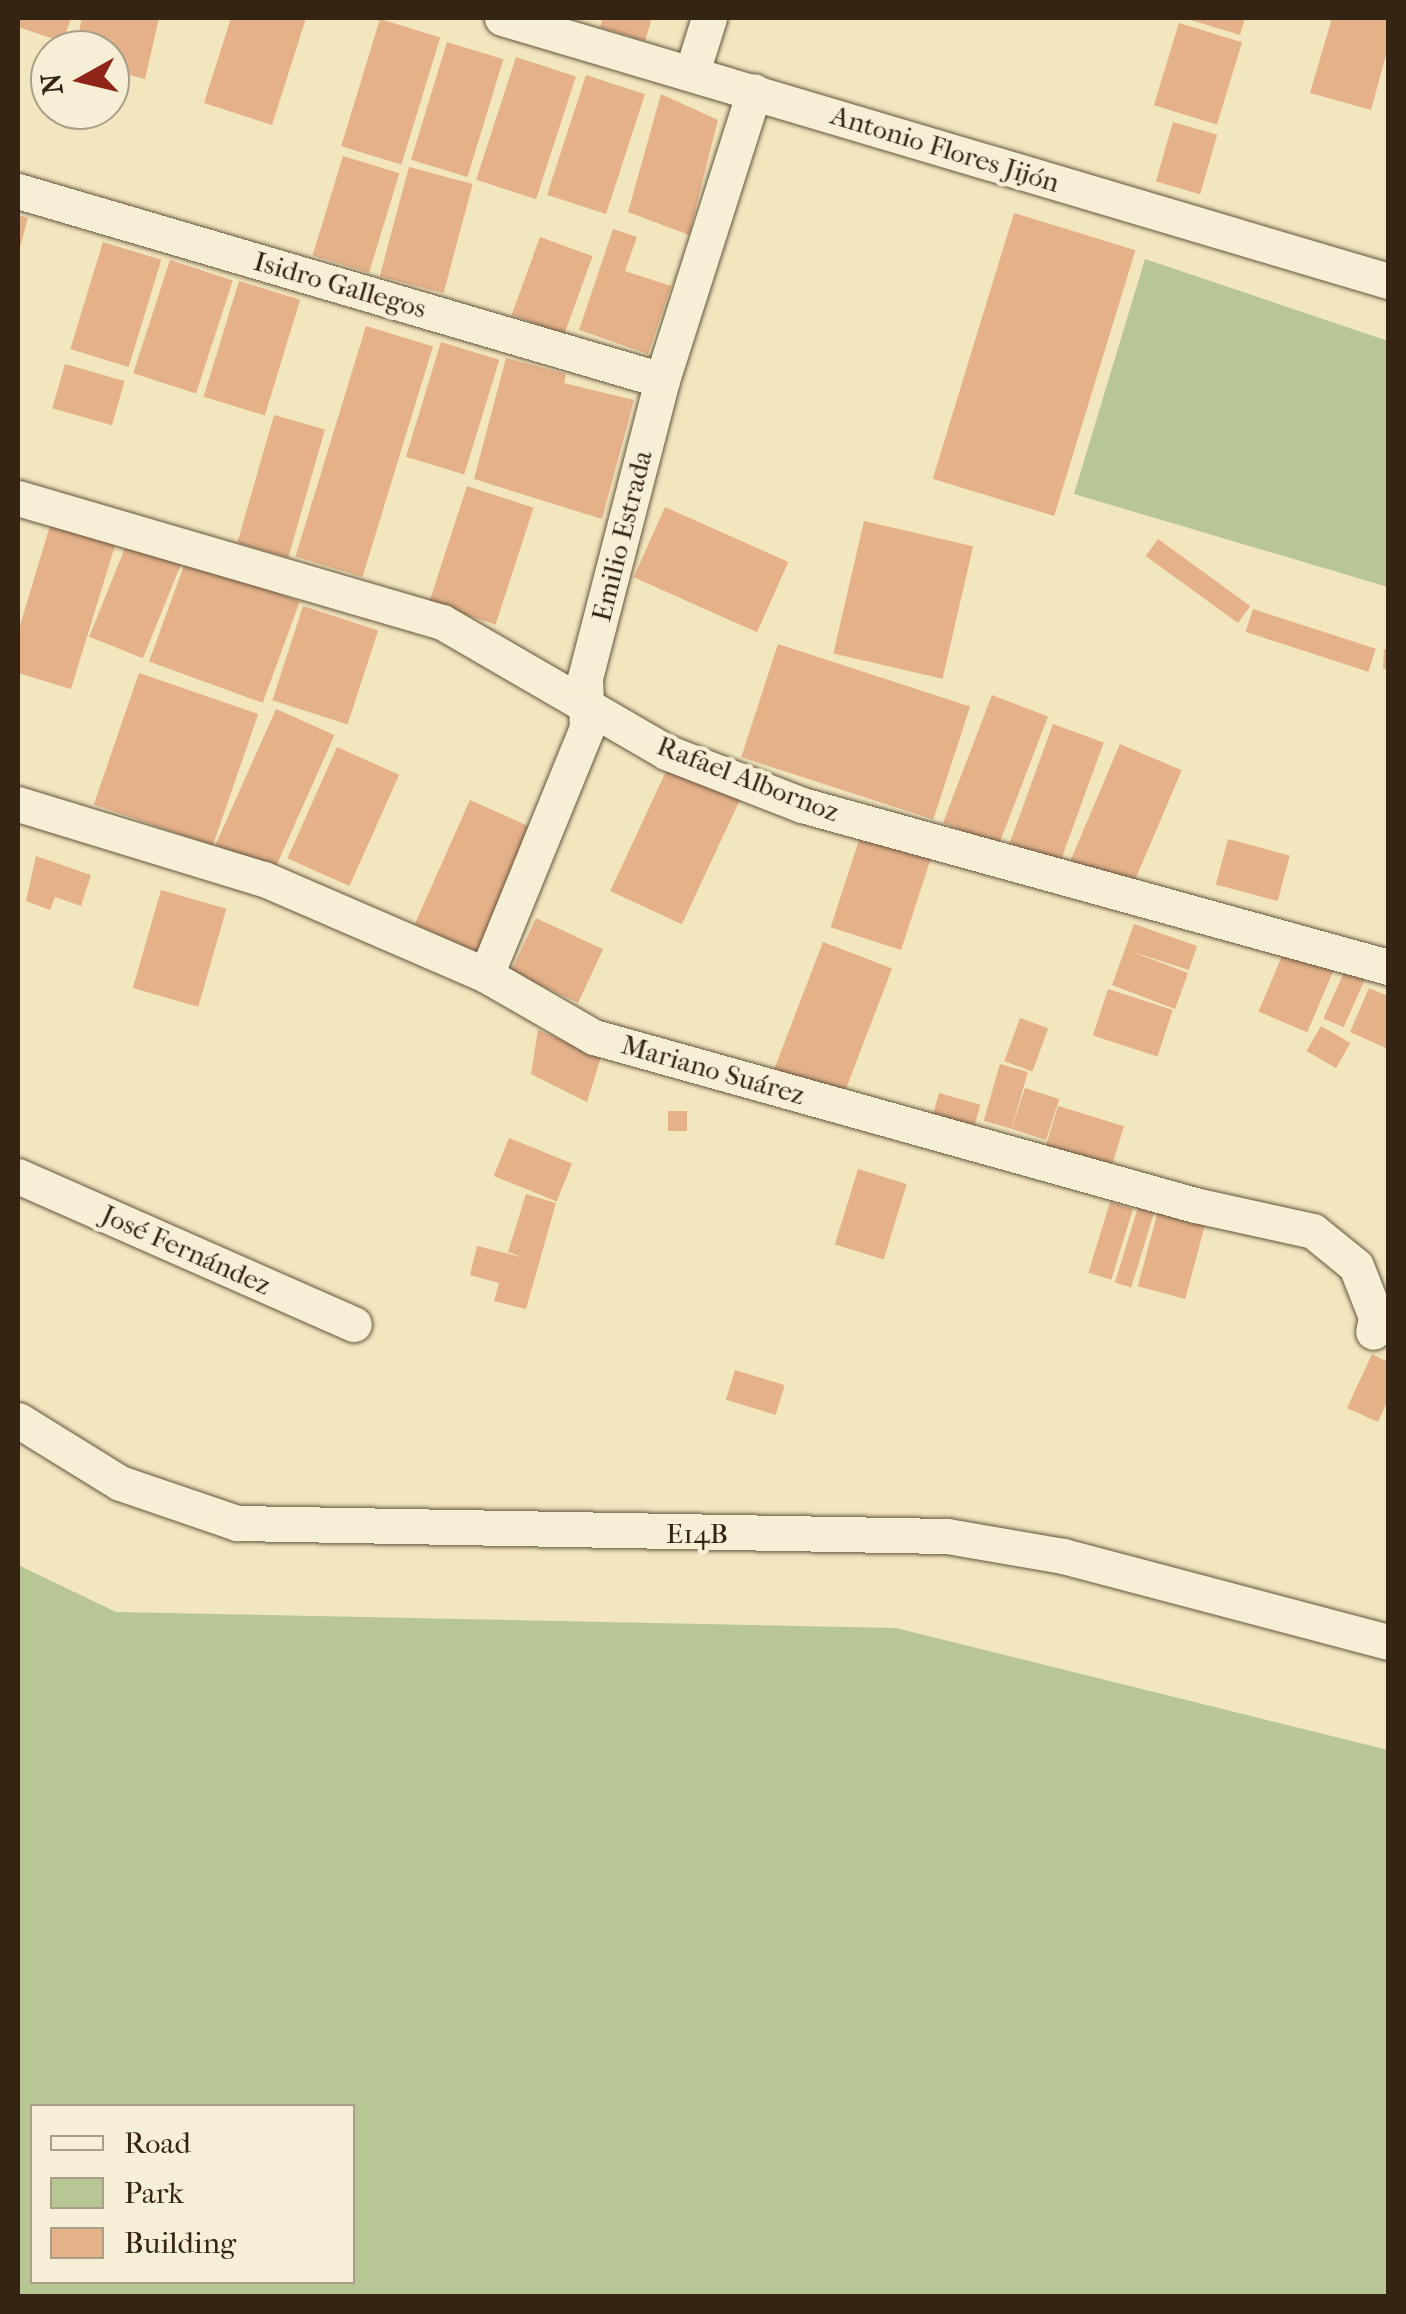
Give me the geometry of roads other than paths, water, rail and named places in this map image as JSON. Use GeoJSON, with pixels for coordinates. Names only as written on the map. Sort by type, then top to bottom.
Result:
{"type":"FeatureCollection","features":[{"type":"Feature","properties":{"kind":"street","name":"Antonio Flores Jijón"},"geometry":{"type":"LineString","coordinates":[[502,18],[1388,281]]}},
{"type":"Feature","properties":{"kind":"street"},"geometry":{"type":"LineString","coordinates":[[692,72],[709,18]]}},
{"type":"Feature","properties":{"kind":"street","name":"Emilio Estrada"},"geometry":{"type":"LineString","coordinates":[[486,975],[587,728],[585,678],[662,380],[754,91]]}},
{"type":"Feature","properties":{"kind":"street","name":"Isidro Gallegos"},"geometry":{"type":"LineString","coordinates":[[18,191],[662,380]]}},
{"type":"Feature","properties":{"kind":"street","name":"Rafael Albornoz"},"geometry":{"type":"LineString","coordinates":[[18,498],[442,622],[586,702],[666,752],[802,804],[1388,967]]}},
{"type":"Feature","properties":{"kind":"street","name":"Mariano Suárez"},"geometry":{"type":"LineString","coordinates":[[18,804],[264,880],[486,975],[594,1037],[1195,1205],[1313,1231],[1356,1266],[1376,1317],[1374,1332]]}},
{"type":"Feature","properties":{"kind":"street","name":"José Fernández"},"geometry":{"type":"LineString","coordinates":[[18,1176],[354,1324]]}},
{"type":"Feature","properties":{"kind":"street","name":"E14B"},"geometry":{"type":"LineString","coordinates":[[18,1420],[120,1484],[236,1523],[947,1536],[1063,1556],[1388,1642]]}}]}
